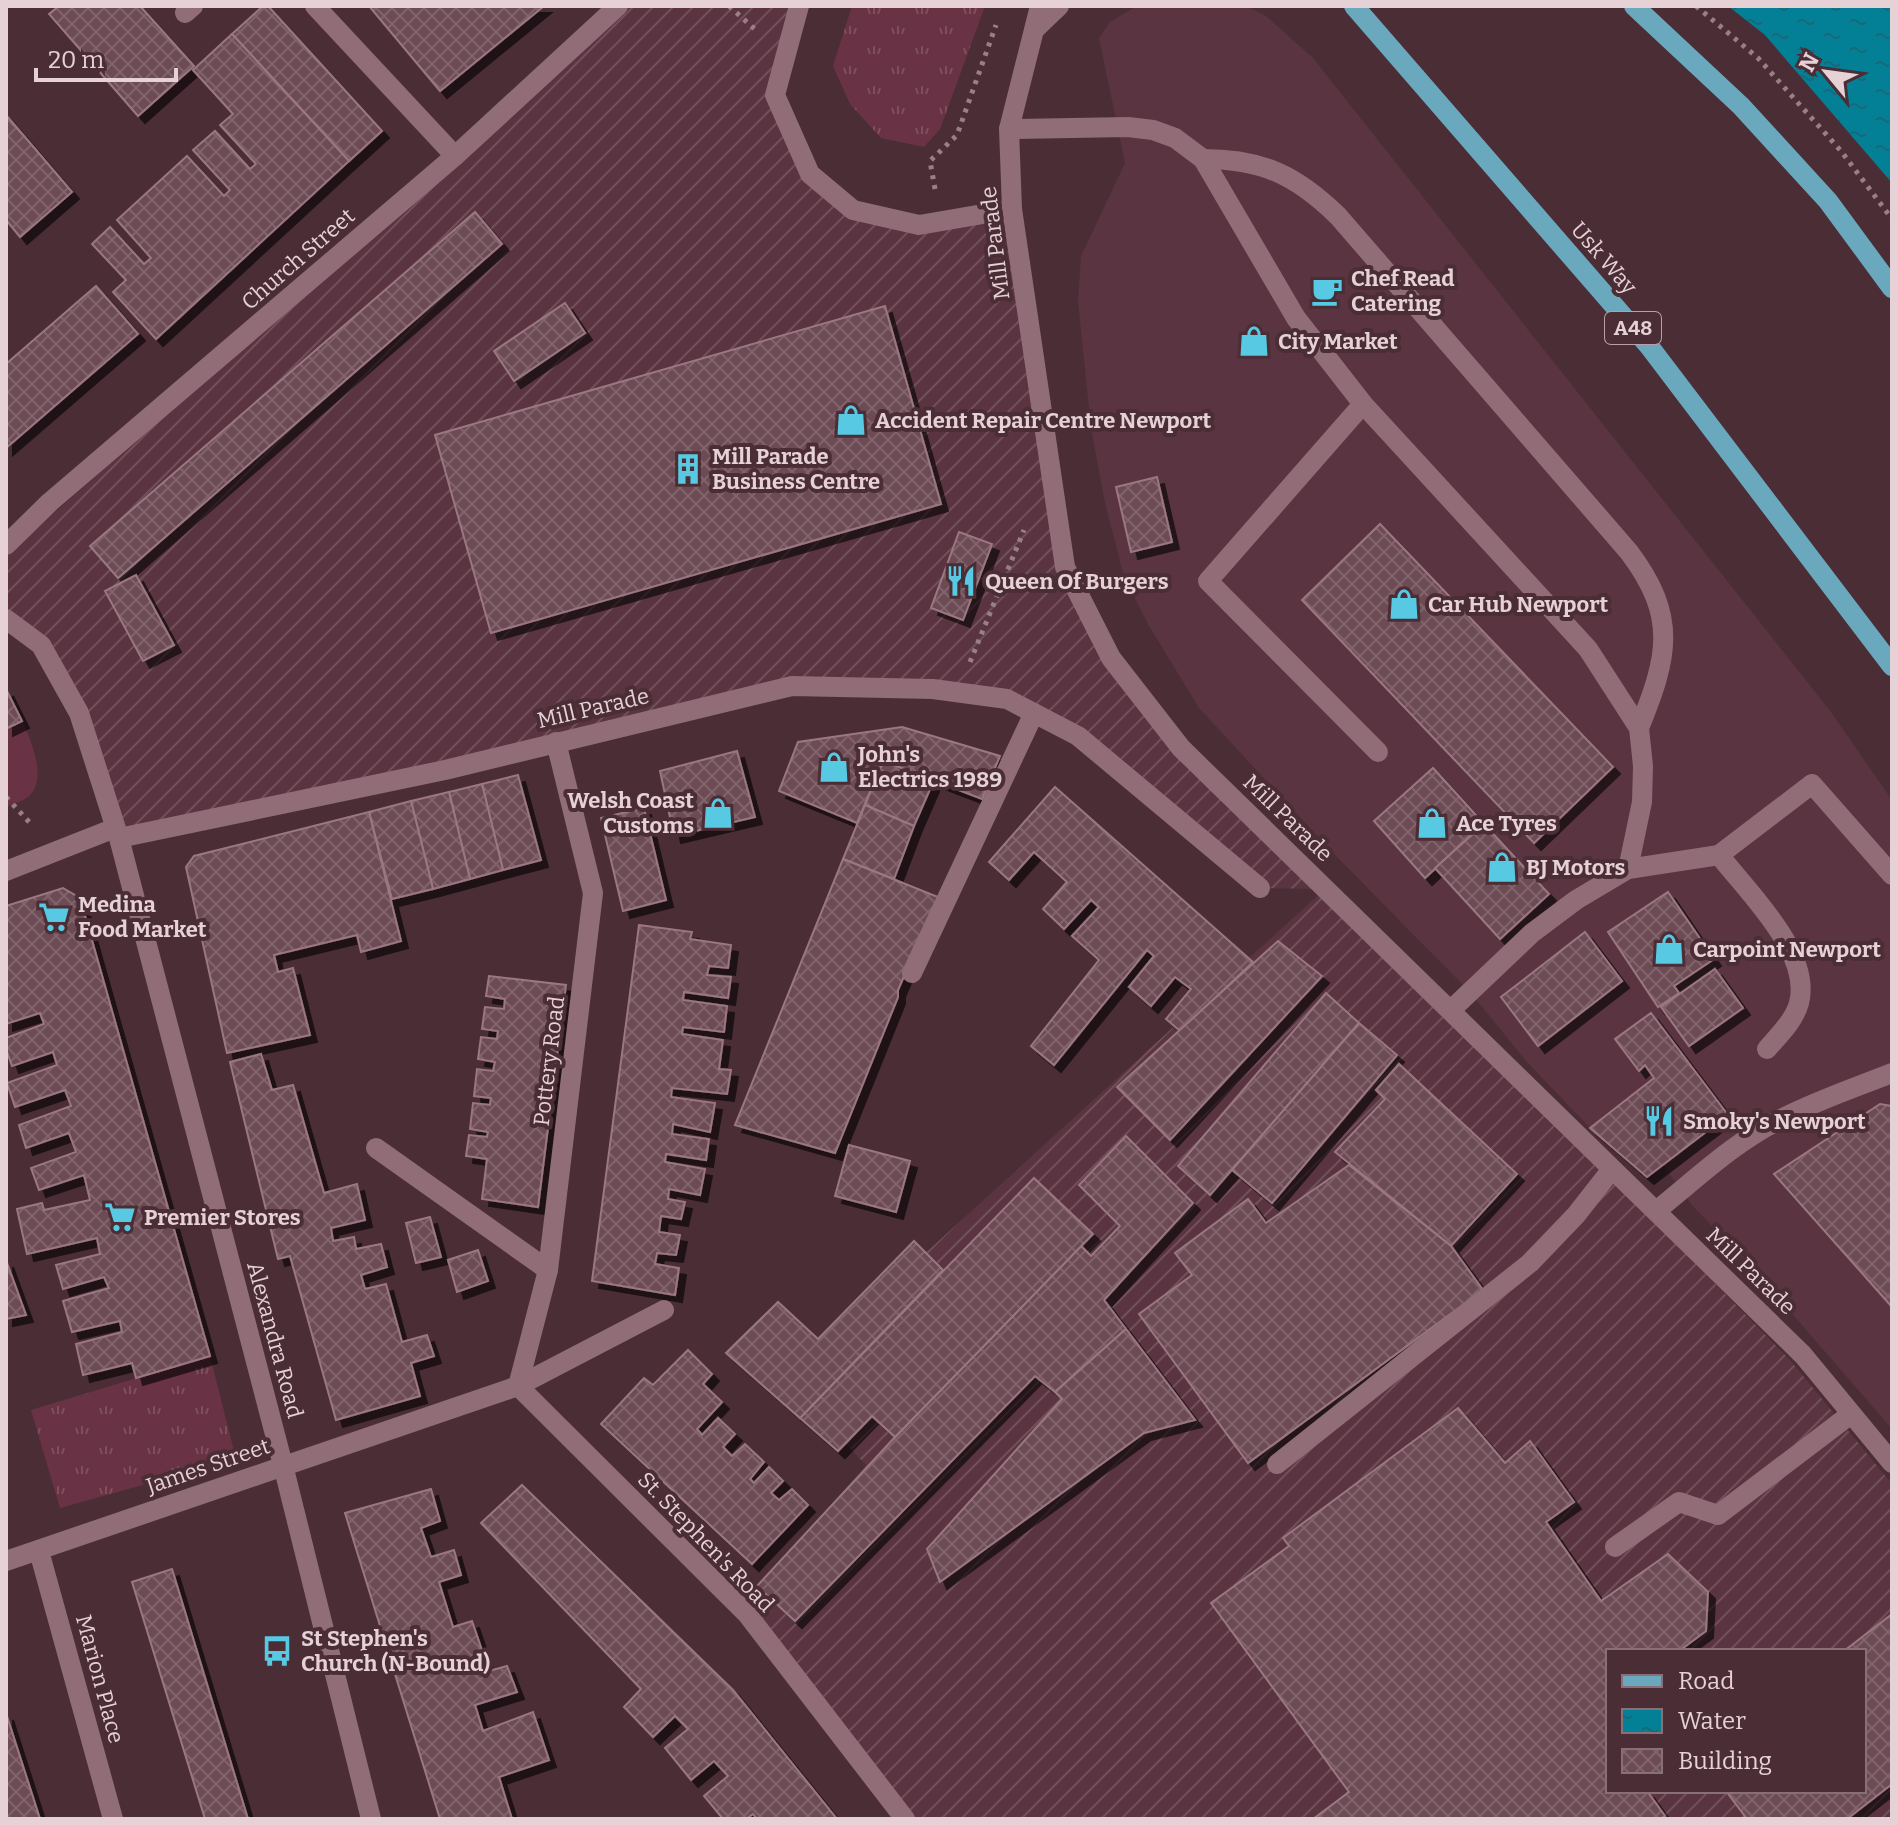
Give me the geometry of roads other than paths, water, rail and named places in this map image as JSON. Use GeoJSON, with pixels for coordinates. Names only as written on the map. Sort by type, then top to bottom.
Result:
{"type":"FeatureCollection","features":[{"type":"Feature","properties":{"kind":"main road","name":"Usk Way"},"geometry":{"type":"LineString","coordinates":[[1354,6],[1649,346],[1892,666]]}},
{"type":"Feature","properties":{"kind":"main road"},"geometry":{"type":"LineString","coordinates":[[1634,6],[1741,106],[1828,201],[1892,288]]}},
{"type":"Feature","properties":{"kind":"street"},"geometry":{"type":"LineString","coordinates":[[315,6],[455,156]]}},
{"type":"Feature","properties":{"kind":"street","name":"Church Street"},"geometry":{"type":"LineString","coordinates":[[6,545],[50,502],[455,156],[618,6]]}},
{"type":"Feature","properties":{"kind":"street"},"geometry":{"type":"LineString","coordinates":[[799,6],[775,95],[810,174],[853,210],[919,225],[1012,209]]}},
{"type":"Feature","properties":{"kind":"street","name":"Mill Parade"},"geometry":{"type":"LineString","coordinates":[[1040,6],[1009,129],[1012,209],[1065,567],[1111,658],[1181,748],[1803,1355],[1892,1463]]}},
{"type":"Feature","properties":{"kind":"street"},"geometry":{"type":"LineString","coordinates":[[1032,32],[1059,6]]}},
{"type":"Feature","properties":{"kind":"street"},"geometry":{"type":"LineString","coordinates":[[1009,129],[1128,127],[1153,130],[1175,138],[1203,159],[1296,318],[1363,404],[1588,649],[1639,728],[1643,766],[1642,802],[1628,869]]}},
{"type":"Feature","properties":{"kind":"street"},"geometry":{"type":"LineString","coordinates":[[1203,159],[1256,164],[1286,175],[1312,191],[1338,216],[1629,552],[1645,574],[1657,600],[1663,626],[1659,679],[1639,728]]}},
{"type":"Feature","properties":{"kind":"street"},"geometry":{"type":"LineString","coordinates":[[1363,404],[1208,581],[1378,752]]}},
{"type":"Feature","properties":{"kind":"street","name":"Alexandra Road"},"geometry":{"type":"LineString","coordinates":[[6,619],[41,645],[79,713],[117,833],[283,1465],[371,1819]]}},
{"type":"Feature","properties":{"kind":"street","name":"Mill Parade"},"geometry":{"type":"LineString","coordinates":[[6,871],[117,833],[445,770],[792,686],[933,689],[1007,699],[1078,736],[1260,888]]}},
{"type":"Feature","properties":{"kind":"street"},"geometry":{"type":"LineString","coordinates":[[912,973],[1034,713]]}},
{"type":"Feature","properties":{"kind":"street","name":"Pottery Road"},"geometry":{"type":"LineString","coordinates":[[518,1386],[548,1270],[593,893],[556,742]]}},
{"type":"Feature","properties":{"kind":"street"},"geometry":{"type":"LineString","coordinates":[[1451,1010],[1532,933],[1576,900],[1628,869],[1719,855],[1812,784],[1892,875]]}},
{"type":"Feature","properties":{"kind":"street"},"geometry":{"type":"LineString","coordinates":[[1719,855],[1788,944],[1798,963],[1799,1003],[1792,1018],[1767,1049]]}},
{"type":"Feature","properties":{"kind":"street"},"geometry":{"type":"LineString","coordinates":[[1656,1211],[1739,1144],[1777,1121],[1892,1073]]}},
{"type":"Feature","properties":{"kind":"street"},"geometry":{"type":"LineString","coordinates":[[376,1148],[548,1270]]}},
{"type":"Feature","properties":{"kind":"street"},"geometry":{"type":"LineString","coordinates":[[1277,1464],[1530,1263],[1576,1215],[1612,1169]]}},
{"type":"Feature","properties":{"kind":"street","name":"James Street"},"geometry":{"type":"LineString","coordinates":[[6,1561],[518,1386],[664,1310]]}},
{"type":"Feature","properties":{"kind":"street","name":"St. Stephen's Road"},"geometry":{"type":"LineString","coordinates":[[518,1386],[747,1614],[905,1819]]}},
{"type":"Feature","properties":{"kind":"street"},"geometry":{"type":"LineString","coordinates":[[1615,1547],[1679,1502],[1718,1515],[1851,1414]]}},
{"type":"Feature","properties":{"kind":"street","name":"Marion Place"},"geometry":{"type":"LineString","coordinates":[[39,1551],[113,1819]]}},
{"type":"Feature","properties":{"kind":"water"},"geometry":{"type":"Polygon","coordinates":[[[1728,6],[1892,6],[1892,183],[1765,35],[1728,6]]]}},
{"type":"Feature","properties":{"kind":"place","name":"Chef Read Catering"},"geometry":{"type":"Point","coordinates":[1327,291]}},
{"type":"Feature","properties":{"kind":"place","name":"City Market"},"geometry":{"type":"Point","coordinates":[1254,341]}},
{"type":"Feature","properties":{"kind":"place","name":"Accident Repair Centre Newport"},"geometry":{"type":"Point","coordinates":[851,420]}},
{"type":"Feature","properties":{"kind":"place","name":"Mill Parade Business Centre"},"geometry":{"type":"Point","coordinates":[688,469]}},
{"type":"Feature","properties":{"kind":"place","name":"Queen Of Burgers"},"geometry":{"type":"Point","coordinates":[961,581]}},
{"type":"Feature","properties":{"kind":"place","name":"Car Hub Newport"},"geometry":{"type":"Point","coordinates":[1404,604]}},
{"type":"Feature","properties":{"kind":"place","name":"John's Electrics 1989"},"geometry":{"type":"Point","coordinates":[834,767]}},
{"type":"Feature","properties":{"kind":"place","name":"Welsh Coast Customs"},"geometry":{"type":"Point","coordinates":[718,813]}},
{"type":"Feature","properties":{"kind":"place","name":"Ace Tyres"},"geometry":{"type":"Point","coordinates":[1432,823]}},
{"type":"Feature","properties":{"kind":"place","name":"BJ Motors"},"geometry":{"type":"Point","coordinates":[1502,867]}},
{"type":"Feature","properties":{"kind":"place","name":"Medina Food Market"},"geometry":{"type":"Point","coordinates":[54,917]}},
{"type":"Feature","properties":{"kind":"place","name":"Carpoint Newport"},"geometry":{"type":"Point","coordinates":[1669,949]}},
{"type":"Feature","properties":{"kind":"place","name":"Smoky's Newport"},"geometry":{"type":"Point","coordinates":[1659,1121]}},
{"type":"Feature","properties":{"kind":"place","name":"Premier Stores"},"geometry":{"type":"Point","coordinates":[120,1217]}},
{"type":"Feature","properties":{"kind":"place","name":"St Stephen's Church (N-Bound)"},"geometry":{"type":"Point","coordinates":[277,1651]}}]}
